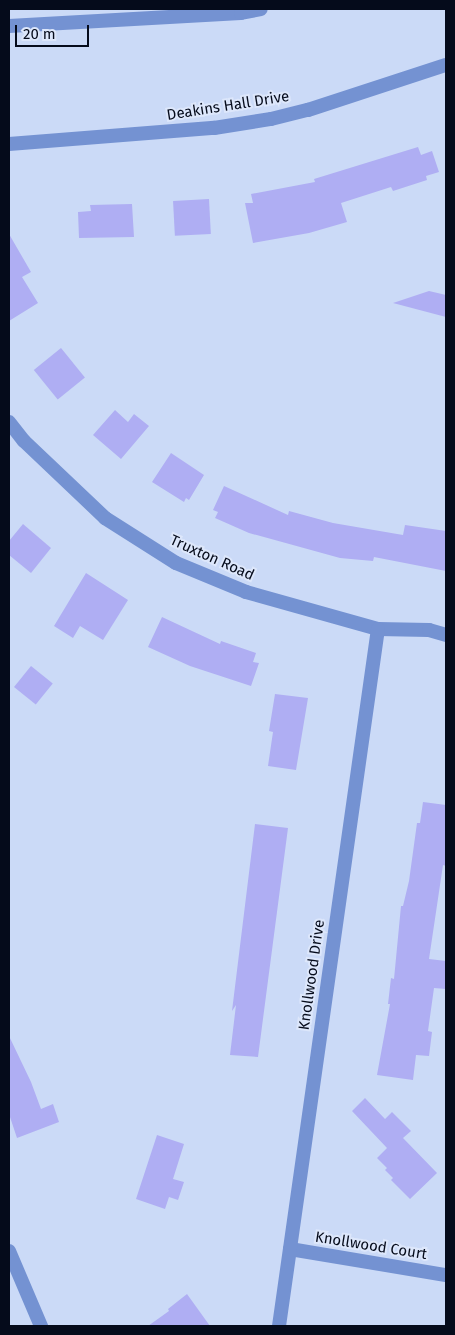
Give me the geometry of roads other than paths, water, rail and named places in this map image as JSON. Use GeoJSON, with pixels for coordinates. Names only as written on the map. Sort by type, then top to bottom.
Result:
{"type":"FeatureCollection","features":[{"type":"Feature","properties":{"kind":"street"},"geometry":{"type":"LineString","coordinates":[[9,26],[240,13],[261,9]]}},
{"type":"Feature","properties":{"kind":"street","name":"Deakins Hall Drive"},"geometry":{"type":"LineString","coordinates":[[9,144],[214,128],[271,119],[308,110],[446,65]]}},
{"type":"Feature","properties":{"kind":"street","name":"Truxton Road"},"geometry":{"type":"LineString","coordinates":[[9,422],[24,440],[105,518],[176,563],[246,592],[378,628],[429,630],[446,635]]}},
{"type":"Feature","properties":{"kind":"street","name":"Knollwood Drive"},"geometry":{"type":"LineString","coordinates":[[279,1326],[378,628]]}},
{"type":"Feature","properties":{"kind":"street","name":"Knollwood Court"},"geometry":{"type":"LineString","coordinates":[[290,1249],[446,1275]]}},
{"type":"Feature","properties":{"kind":"street"},"geometry":{"type":"LineString","coordinates":[[9,1251],[41,1326]]}}]}
